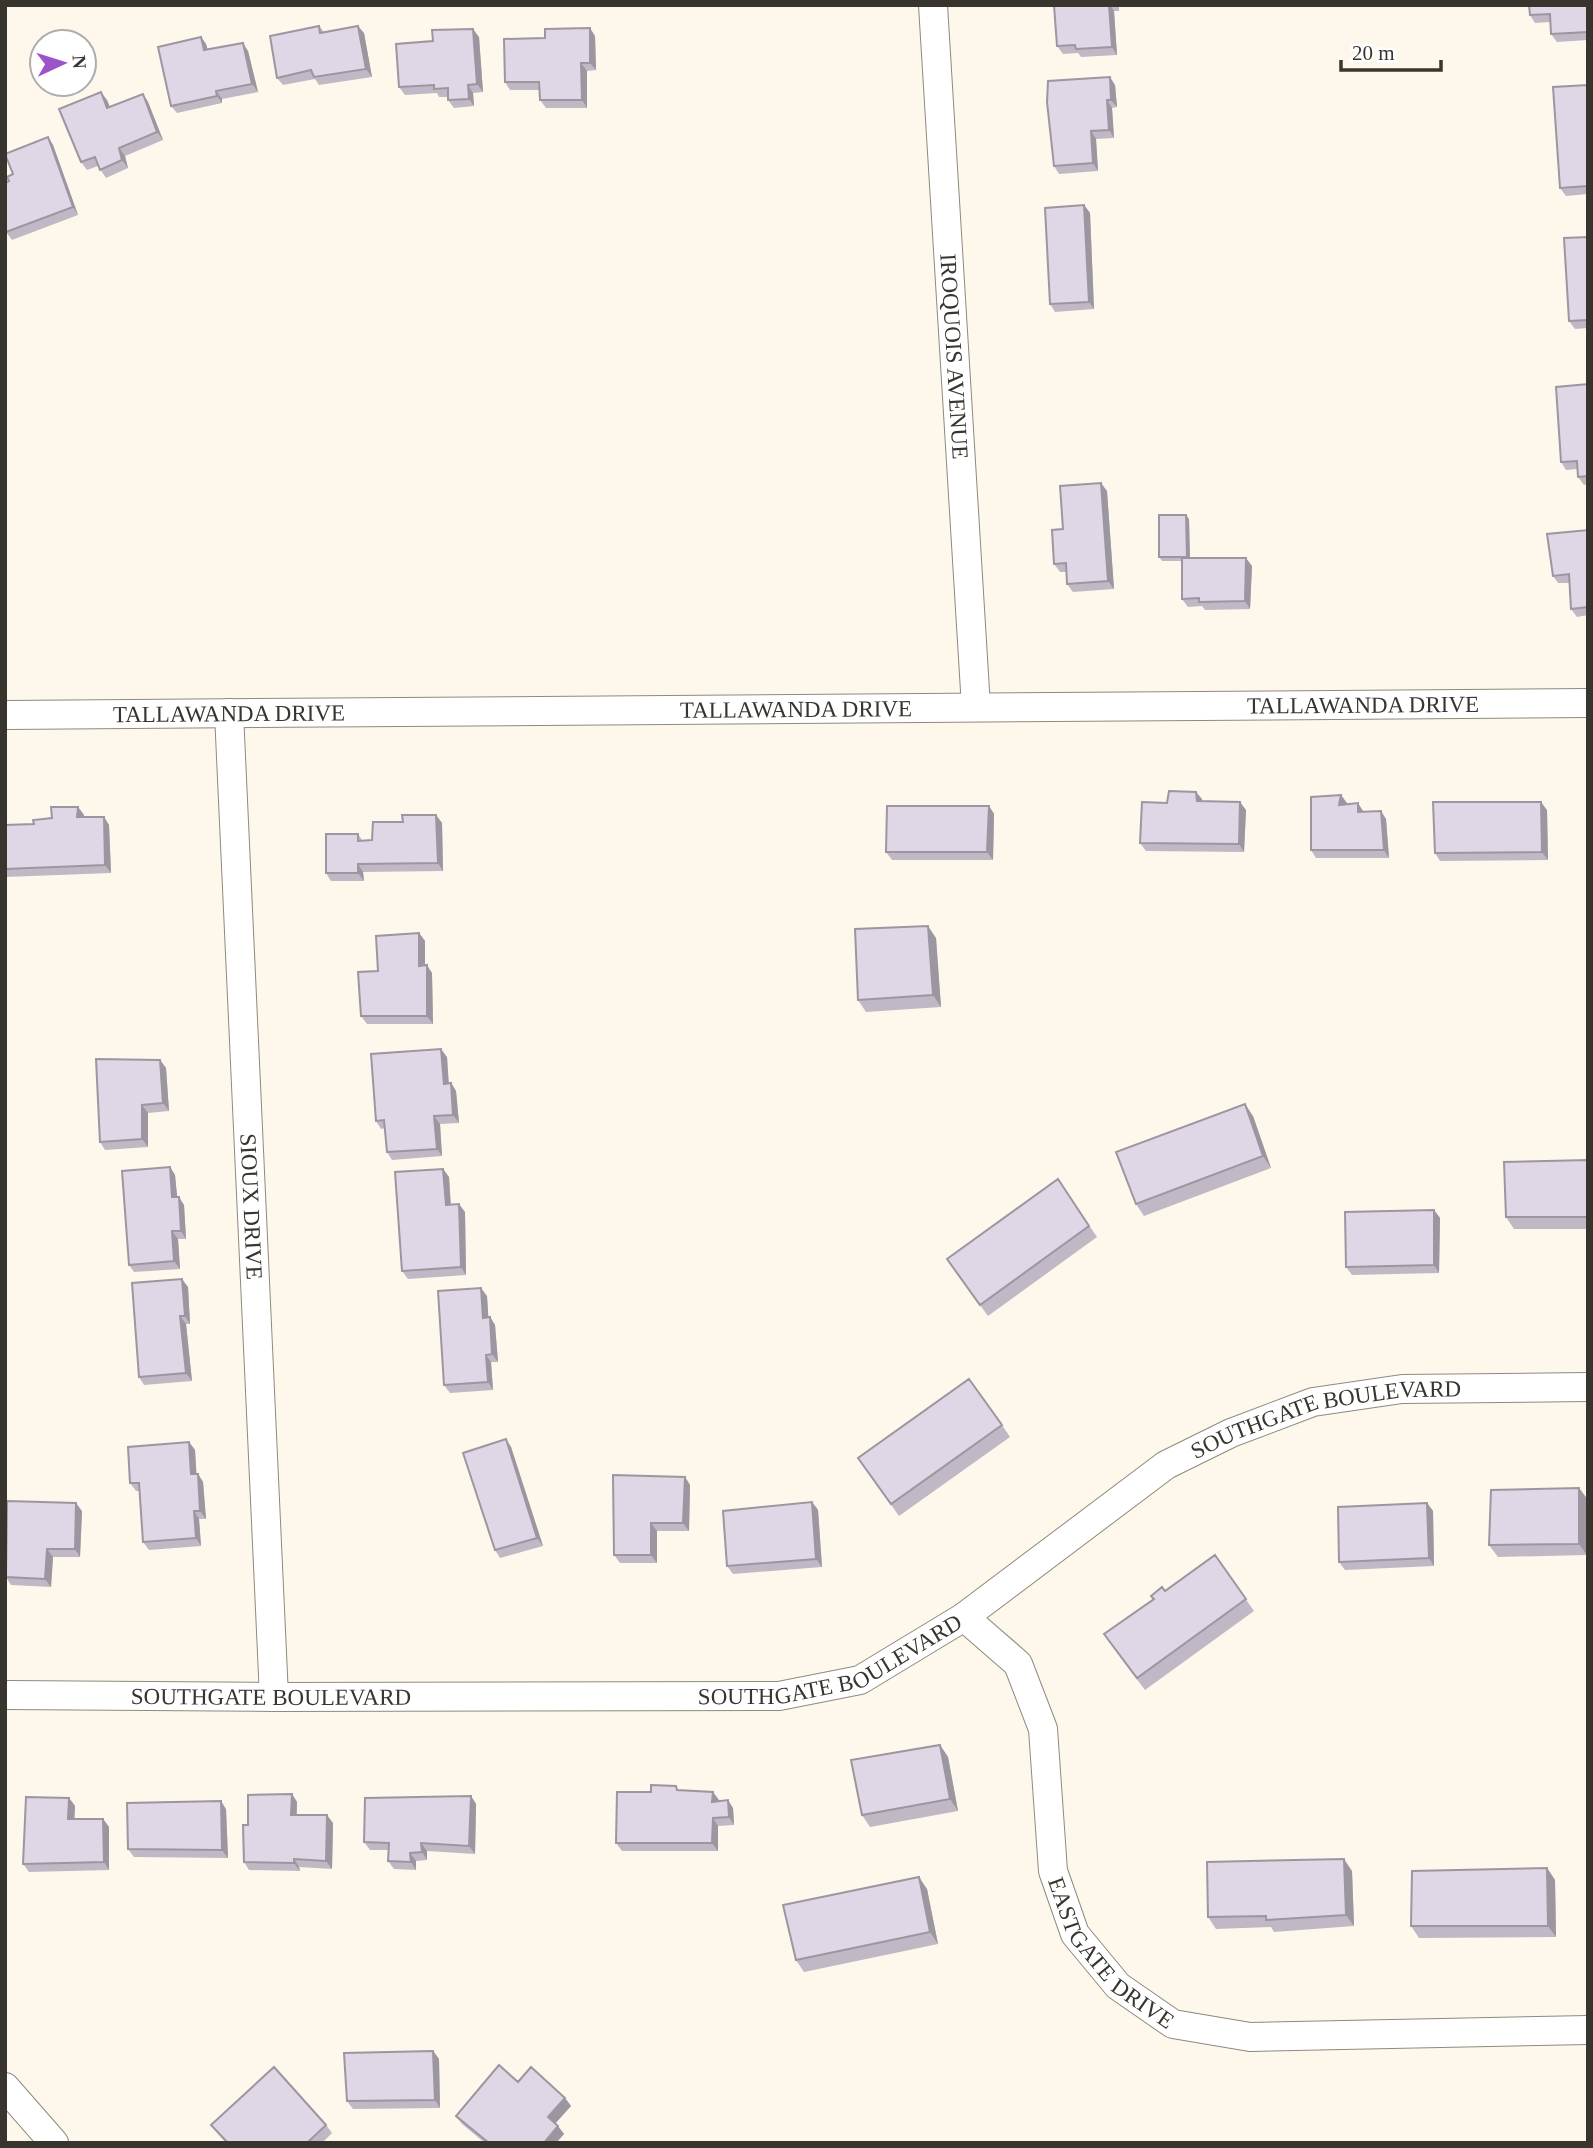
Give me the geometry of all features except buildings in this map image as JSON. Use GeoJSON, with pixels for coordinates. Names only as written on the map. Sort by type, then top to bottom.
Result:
{"type":"FeatureCollection","features":[{"type":"Feature","properties":{"kind":"street","name":"IROQUOIS AVENUE"},"geometry":{"type":"LineString","coordinates":[[933,5],[976,707]]}},
{"type":"Feature","properties":{"kind":"street","name":"TALLAWANDA DRIVE"},"geometry":{"type":"LineString","coordinates":[[5,715],[1588,703]]}},
{"type":"Feature","properties":{"kind":"street","name":"SIOUX DRIVE"},"geometry":{"type":"LineString","coordinates":[[229,713],[274,1698]]}},
{"type":"Feature","properties":{"kind":"street","name":"SOUTHGATE BOULEVARD"},"geometry":{"type":"LineString","coordinates":[[5,1695],[274,1698],[779,1696],[860,1680],[964,1617],[1166,1465],[1231,1433],[1313,1402],[1402,1389],[1588,1387]]}},
{"type":"Feature","properties":{"kind":"street","name":"EASTGATE DRIVE"},"geometry":{"type":"LineString","coordinates":[[964,1617],[1018,1664],[1043,1729],[1053,1871],[1075,1934],[1118,1986],[1173,2024],[1250,2037],[1588,2029]]}},
{"type":"Feature","properties":{"kind":"street"},"geometry":{"type":"LineString","coordinates":[[5,2087],[54,2143]]}}]}
